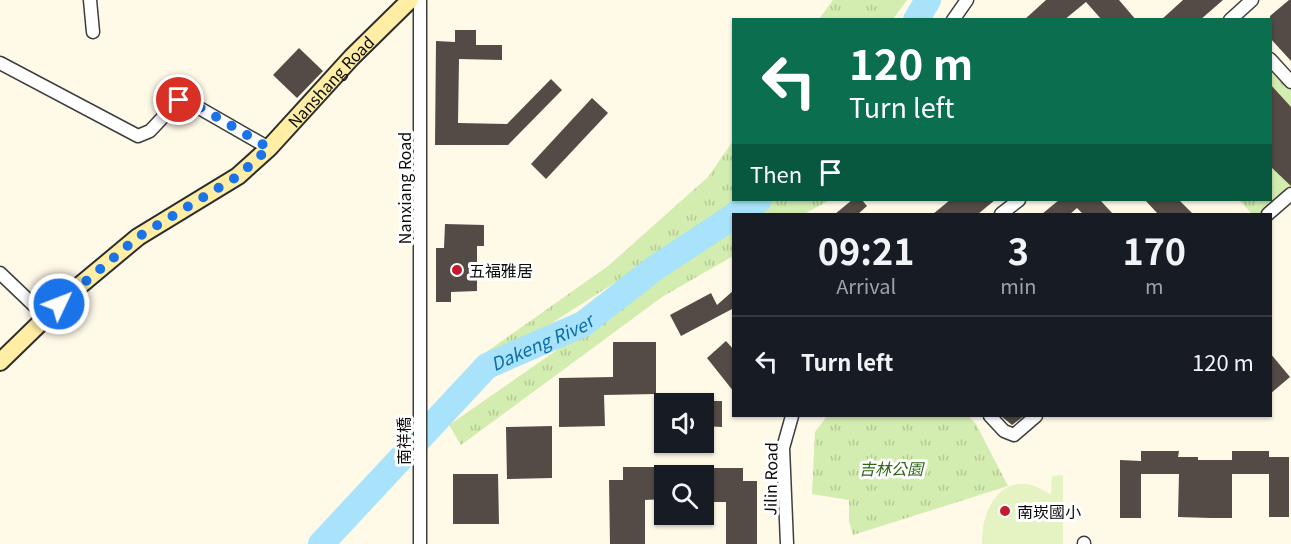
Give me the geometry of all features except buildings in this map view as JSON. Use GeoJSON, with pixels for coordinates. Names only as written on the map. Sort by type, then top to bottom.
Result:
{"type":"FeatureCollection","features":[{"type":"Feature","properties":{"kind":"street"},"geometry":{"type":"LineString","coordinates":[[90,0],[93,32]]}},
{"type":"Feature","properties":{"kind":"street","name":"Nanshang Road"},"geometry":{"type":"LineString","coordinates":[[0,362],[46,316],[138,237],[238,176],[269,148],[352,57],[410,0]]}},
{"type":"Feature","properties":{"kind":"street","name":"Nanxiang Road"},"geometry":{"type":"LineString","coordinates":[[420,0],[420,376]]}},
{"type":"Feature","properties":{"kind":"street"},"geometry":{"type":"LineString","coordinates":[[954,18],[967,0]]}},
{"type":"Feature","properties":{"kind":"street"},"geometry":{"type":"LineString","coordinates":[[1234,18],[1252,0]]}},
{"type":"Feature","properties":{"kind":"street"},"geometry":{"type":"LineString","coordinates":[[1272,61],[1291,82]]}},
{"type":"Feature","properties":{"kind":"street"},"geometry":{"type":"LineString","coordinates":[[0,63],[138,136],[150,131],[179,100],[187,101],[269,148]]}},
{"type":"Feature","properties":{"kind":"street"},"geometry":{"type":"LineString","coordinates":[[1269,213],[1291,194]]}},
{"type":"Feature","properties":{"kind":"street"},"geometry":{"type":"LineString","coordinates":[[1002,213],[1018,201]]}},
{"type":"Feature","properties":{"kind":"street"},"geometry":{"type":"LineString","coordinates":[[0,273],[46,316]]}},
{"type":"Feature","properties":{"kind":"street","name":"南祥橋"},"geometry":{"type":"LineString","coordinates":[[420,376],[420,544]]}},
{"type":"Feature","properties":{"kind":"street","name":"Jilin Road"},"geometry":{"type":"LineString","coordinates":[[787,544],[783,448],[792,417]]}},
{"type":"Feature","properties":{"kind":"street"},"geometry":{"type":"LineString","coordinates":[[991,417],[1004,431],[1014,435],[1035,417]]}},
{"type":"Feature","properties":{"kind":"green space"},"geometry":{"type":"Polygon","coordinates":[[[833,0],[907,0],[894,18],[820,18],[833,0]]]}},
{"type":"Feature","properties":{"kind":"green space"},"geometry":{"type":"Polygon","coordinates":[[[1272,67],[1291,90],[1291,187],[1261,213],[1251,213],[1240,201],[1272,201],[1272,67]]]}},
{"type":"Feature","properties":{"kind":"green space"},"geometry":{"type":"Polygon","coordinates":[[[732,142],[732,201],[742,201],[491,362],[485,353],[608,266],[708,177],[732,142]]]}},
{"type":"Feature","properties":{"kind":"green space"},"geometry":{"type":"Polygon","coordinates":[[[772,201],[828,201],[806,213],[754,213],[772,201]]]}},
{"type":"Feature","properties":{"kind":"green space"},"geometry":{"type":"Polygon","coordinates":[[[732,229],[732,257],[662,297],[461,445],[449,425],[732,229]]]}},
{"type":"Feature","properties":{"kind":"green space","name":"吉林公園"},"geometry":{"type":"Polygon","coordinates":[[[826,417],[969,417],[976,424],[1008,486],[853,535],[849,521],[849,500],[812,494],[815,432],[826,417]]]}},
{"type":"Feature","properties":{"kind":"green space"},"geometry":{"type":"Polygon","coordinates":[[[1063,475],[1063,544],[982,544],[986,514],[1000,492],[1010,486],[1022,484],[1036,486],[1051,495],[1052,476],[1063,475]]]}},
{"type":"Feature","properties":{"kind":"waterway","name":"Dakeng River"},"geometry":{"type":"LineString","coordinates":[[917,18],[928,0]]}},
{"type":"Feature","properties":{"kind":"waterway","name":"Dakeng River"},"geometry":{"type":"LineString","coordinates":[[738,213],[757,201]]}},
{"type":"Feature","properties":{"kind":"waterway","name":"Dakeng River"},"geometry":{"type":"LineString","coordinates":[[321,544],[487,366],[583,324],[655,268],[732,217]]}},
{"type":"Feature","properties":{"kind":"place","name":"五福雅居"},"geometry":{"type":"Point","coordinates":[457,270]}},
{"type":"Feature","properties":{"kind":"place","name":"南崁國小"},"geometry":{"type":"Point","coordinates":[1005,511]}},
{"type":"Feature","properties":{"kind":"route"},"geometry":{"type":"LineString","coordinates":[[59,304],[138,237],[238,176],[269,148],[198,106],[179,100]]}}]}
